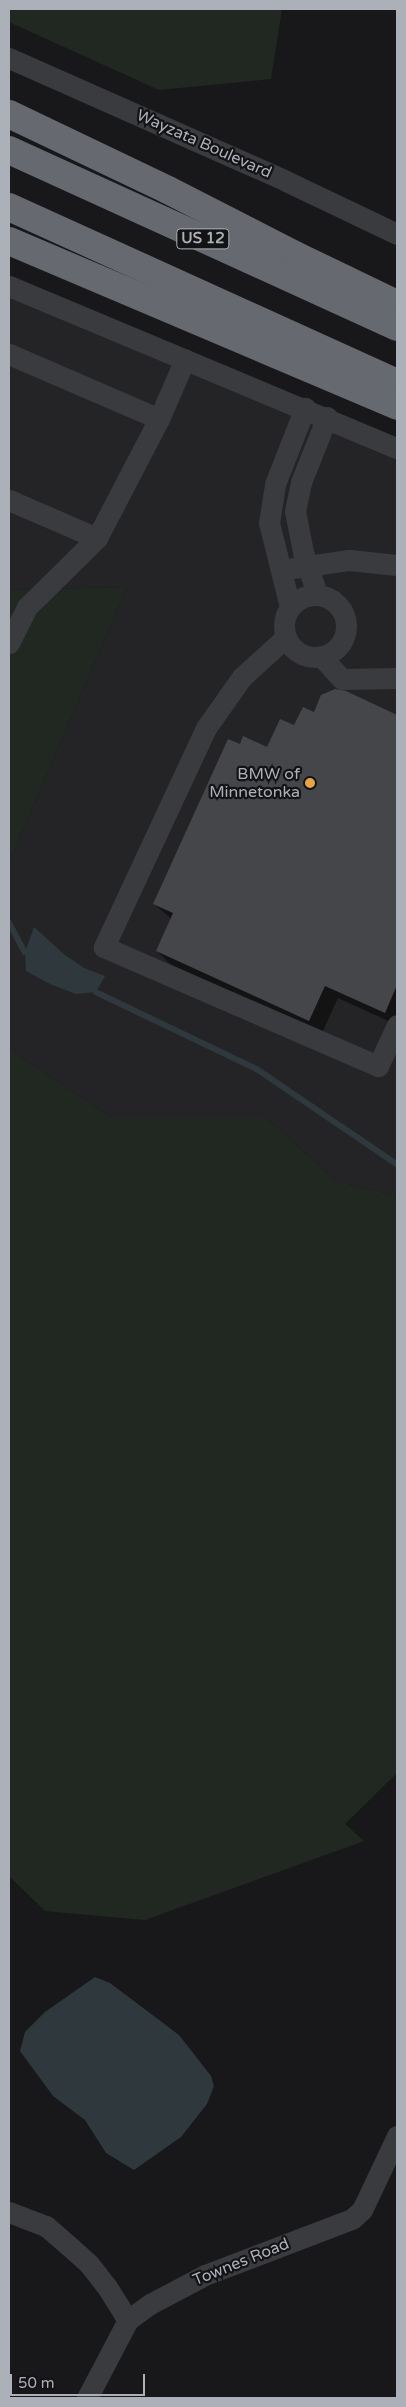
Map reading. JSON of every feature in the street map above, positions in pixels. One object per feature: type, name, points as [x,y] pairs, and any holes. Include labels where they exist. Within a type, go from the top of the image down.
[{"type":"highway","points":[[9,114],[159,186],[295,256],[397,304]]},
{"type":"highway","name":"US 12","points":[[9,150],[397,327]]},
{"type":"highway","points":[[9,207],[397,383]]},
{"type":"highway","points":[[9,241],[397,406]]},
{"type":"street","name":"Wayzata Boulevard","points":[[9,58],[286,181],[397,234]]},
{"type":"street","points":[[9,286],[327,417],[397,448]]},
{"type":"street","points":[[9,354],[159,419]]},
{"type":"street","points":[[9,643],[27,607],[97,538],[159,419],[185,359]]},
{"type":"street","points":[[290,607],[269,523],[275,484],[305,408]]},
{"type":"street","points":[[317,594],[308,567],[295,511],[301,482],[327,417]]},
{"type":"street","points":[[9,500],[97,538]]},
{"type":"street","points":[[282,569],[349,560],[397,565]]},
{"type":"street","points":[[317,594],[336,602],[346,619],[346,629],[338,647],[321,656],[310,657],[300,653],[286,637],[284,627],[285,616],[290,607],[302,597],[317,594]]},
{"type":"street","points":[[286,637],[242,677],[206,728],[104,947],[378,1066],[397,1025]]},
{"type":"street","points":[[321,656],[342,679],[397,678]]},
{"type":"street","name":"Townes Road","points":[[87,2398],[128,2320],[176,2288],[205,2275],[352,2219],[362,2210],[397,2136]]},
{"type":"street","points":[[9,2212],[46,2226],[89,2264],[108,2288],[128,2320]]},
{"type":"shaded area","points":[[9,9],[282,9],[271,79],[159,90],[9,22]]},
{"type":"shaded area","points":[[9,286],[397,448],[397,1196],[336,1181],[267,1118],[112,1118],[9,1049],[9,863],[127,587],[9,590]]},
{"type":"shaded area","points":[[127,587],[9,863],[9,590]]},
{"type":"shaded area","points":[[34,927],[65,955],[84,968],[105,976],[96,992],[76,994],[50,984],[26,971],[25,952]]},
{"type":"shaded area","points":[[9,1049],[112,1118],[267,1118],[336,1181],[397,1196],[397,1773],[345,1824],[364,1841],[145,1920],[45,1911],[9,1876]]},
{"type":"shaded area","points":[[95,1977],[110,1983],[179,2035],[211,2076],[214,2086],[207,2104],[181,2137],[134,2170],[106,2153],[85,2120],[53,2096],[20,2051],[25,2032],[45,2012]]},
{"type":"building","points":[[335,689],[346,691],[397,715],[397,985],[385,1013],[325,986],[309,1021],[156,951],[173,913],[153,904],[228,739],[240,744],[243,736],[267,747],[280,719],[294,725],[303,707],[314,712],[321,695]]},
{"type":"waterway","points":[[9,922],[25,952]]},
{"type":"waterway","points":[[96,992],[257,1069],[397,1164]]},
{"type":"place","name":"BMW of Minnetonka","points":[[310,783]]}]
